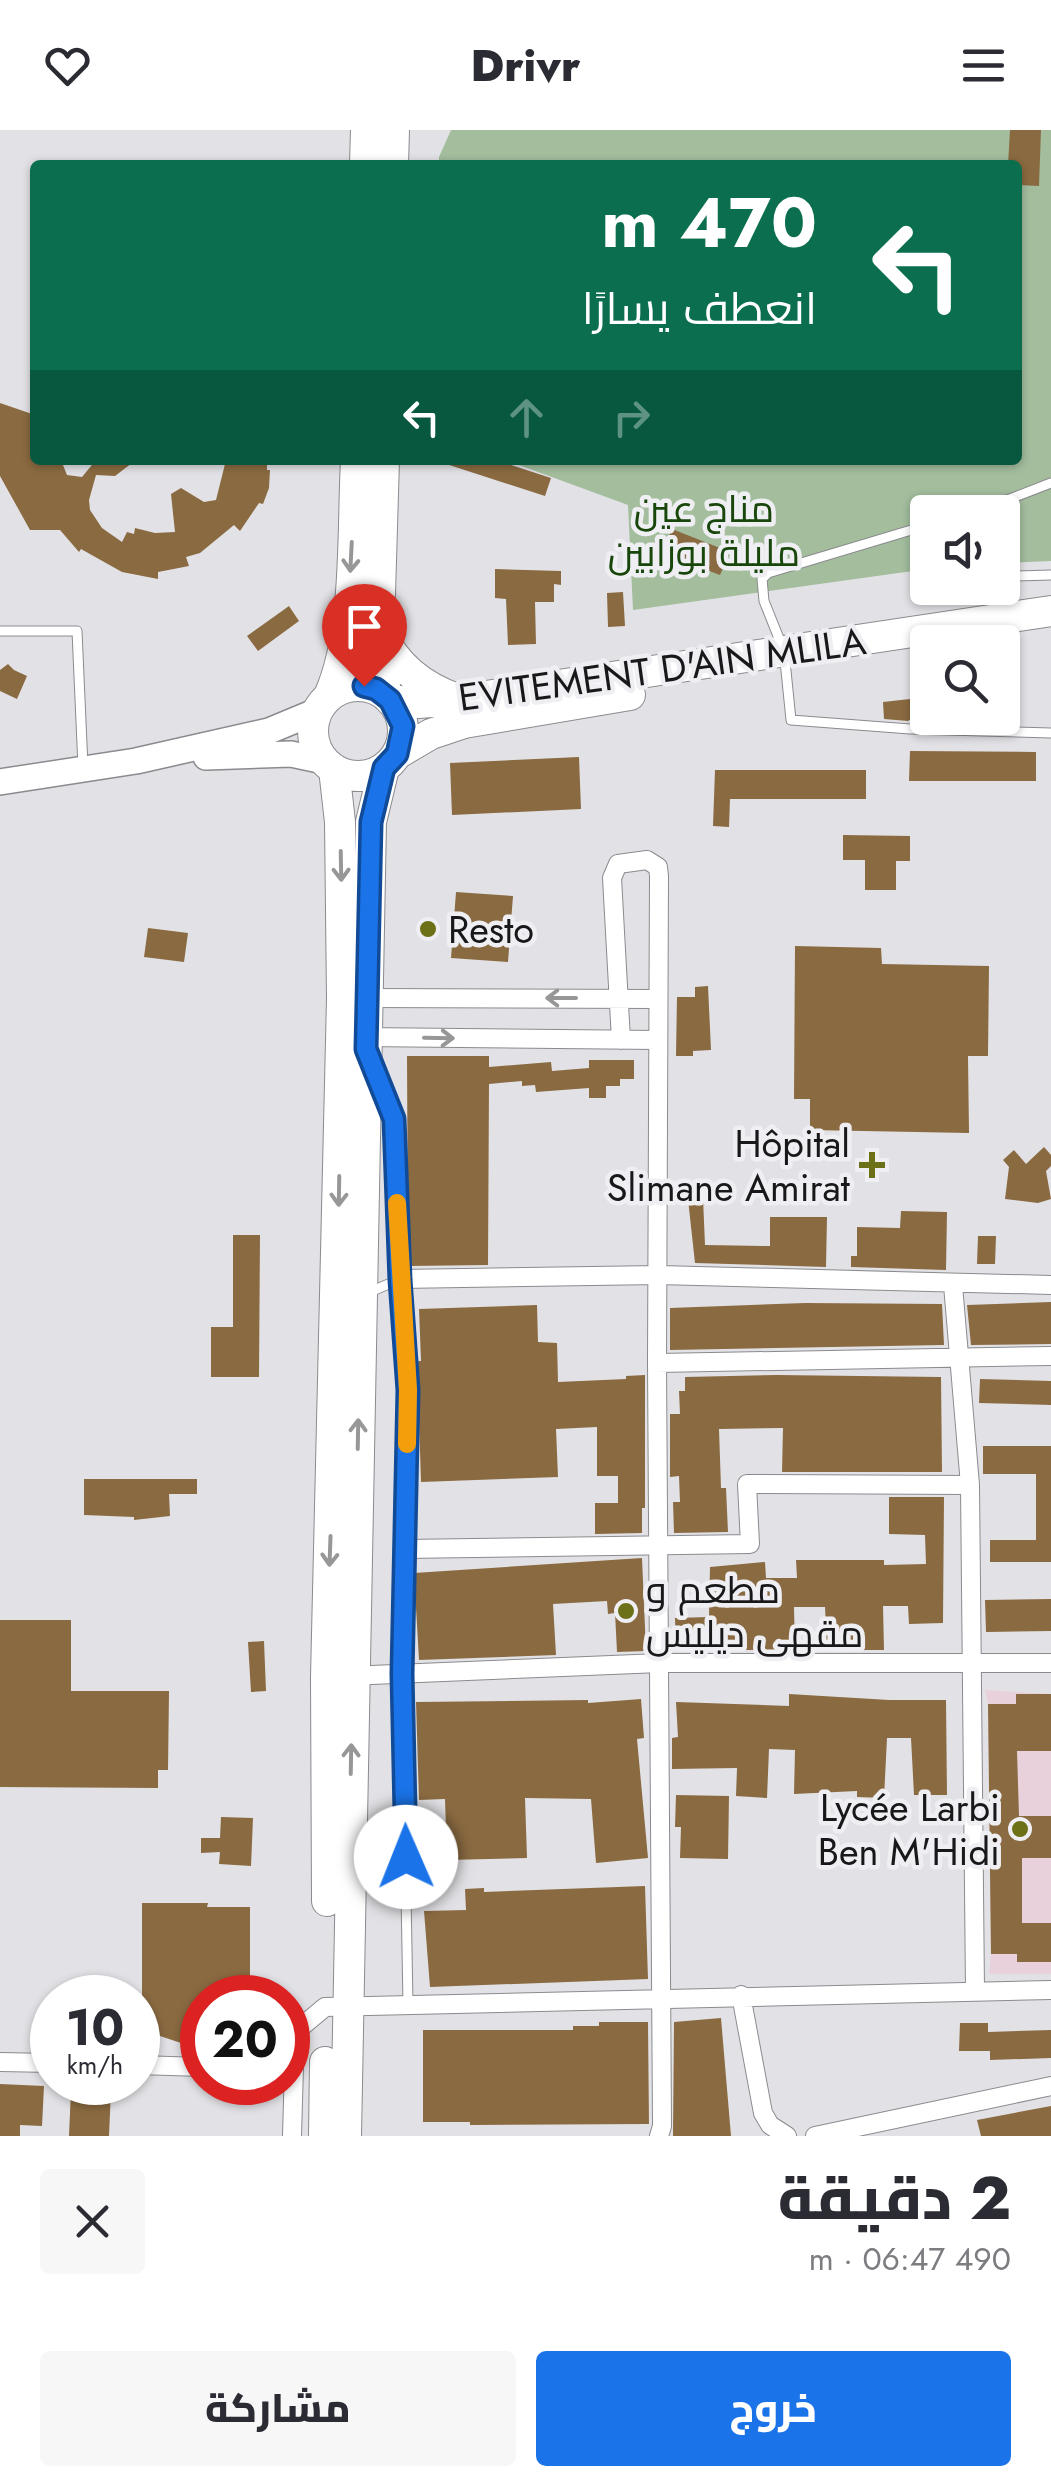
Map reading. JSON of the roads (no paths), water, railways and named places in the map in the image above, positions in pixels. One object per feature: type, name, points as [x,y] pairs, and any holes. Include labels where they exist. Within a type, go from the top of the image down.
[{"type":"highway","points":[[365,160],[366,130]]},
{"type":"highway","points":[[393,160],[394,130]]},
{"type":"highway","points":[[356,465],[348,622],[341,666],[312,732],[318,752],[329,765],[354,776],[390,761]]},
{"type":"highway","points":[[324,2136],[336,2006],[339,1676],[358,1041],[367,998],[371,822],[403,726],[388,698],[378,627],[384,465]]},
{"type":"highway","name":"EVITEMENT D'AIN MLILA","points":[[390,761],[430,734],[464,722],[1003,617],[1051,612]]},
{"type":"highway","points":[[378,627],[410,674],[460,700]]},
{"type":"highway","points":[[1020,633],[1051,629]]},
{"type":"highway","name":"EVITEMENT D'AIN MLILA","points":[[388,698],[418,703],[460,700],[910,647]]},
{"type":"highway","points":[[323,704],[352,686],[376,689],[388,698]]},
{"type":"highway","points":[[329,765],[340,822],[358,1041],[361,1297],[339,1676]]},
{"type":"highway","points":[[336,2006],[346,2136]]},
{"type":"main road","points":[[0,782],[136,761],[269,731],[323,704]]},
{"type":"main road","points":[[136,761],[274,754],[329,765]]},
{"type":"street","points":[[621,1040],[612,878],[618,864],[646,860],[658,867],[660,876],[659,2136]]},
{"type":"street","points":[[367,998],[658,999]]},
{"type":"street","points":[[358,1041],[658,1040]]},
{"type":"street","points":[[400,1280],[659,1275],[1051,1285]]},
{"type":"street","points":[[953,1285],[970,1485],[975,1992]]},
{"type":"street","points":[[657,1363],[1051,1356]]},
{"type":"street","points":[[404,1549],[750,1544],[747,1484],[970,1485]]},
{"type":"street","points":[[339,1676],[660,1664],[1051,1664]]},
{"type":"street","points":[[310,2023],[336,2006],[1051,1990]]},
{"type":"street","points":[[741,1996],[763,2113],[770,2125],[787,2136]]},
{"type":"street","points":[[0,2062],[30,2063]]},
{"type":"street","points":[[815,2136],[1051,2086]]},
{"type":"street","points":[[292,2105],[292,2136]]},
{"type":"lane","points":[[1020,495],[1051,483]]},
{"type":"lane","points":[[910,531],[768,573],[762,579],[764,602],[786,659],[791,720],[910,729],[1051,733]]},
{"type":"lane","points":[[1003,617],[1012,576],[1051,575]]},
{"type":"lane","points":[[0,631],[77,631],[84,770]]},
{"type":"lane","points":[[358,1041],[394,1119],[408,1390],[402,1674],[408,2004]]},
{"type":"lane","points":[[361,1297],[400,1280]]},
{"type":"place","name":"Resto","points":[[428,929]]},
{"type":"place","name":"Hôpital Slimane Amirat","points":[[872,1165]]},
{"type":"place","name":"مطعم و مقهى ديليس","points":[[626,1611]]},
{"type":"place","name":"Lycée Larbi Ben M'Hidi","points":[[1020,1829]]},
{"type":"park label","name":"مناج عين مليلة بوزابين","points":[[704,530]]}]
